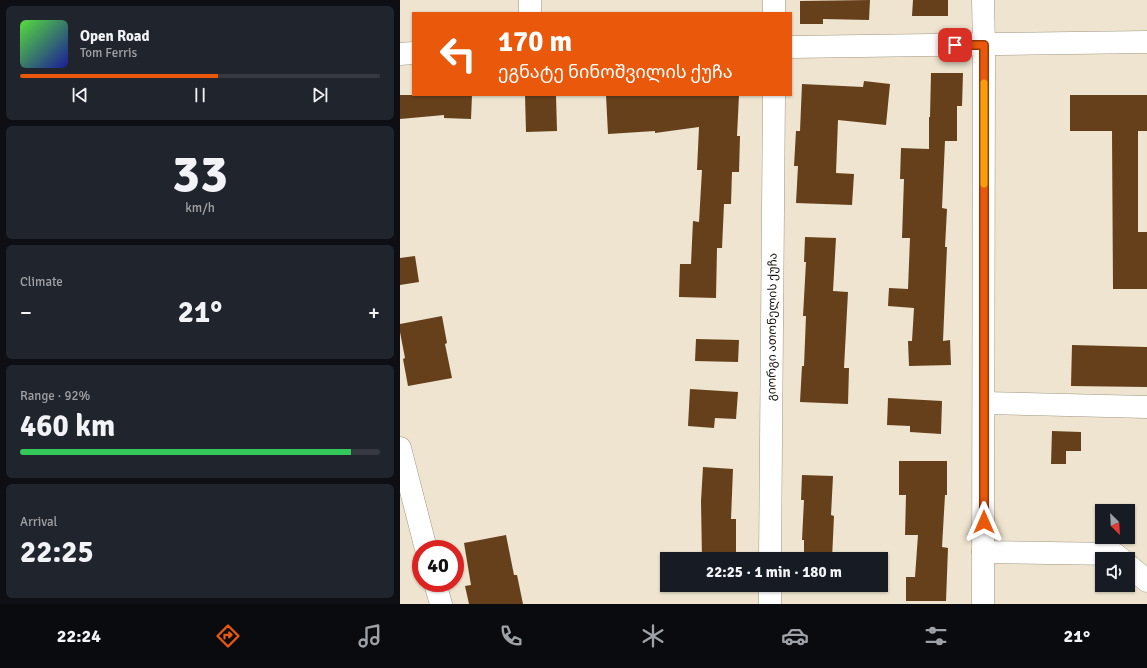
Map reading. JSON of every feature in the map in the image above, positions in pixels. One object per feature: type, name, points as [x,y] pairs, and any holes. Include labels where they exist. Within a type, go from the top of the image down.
[{"type":"street","points":[[530,0],[530,12]]},
{"type":"street","points":[[774,0],[774,12]]},
{"type":"street","points":[[983,0],[983,604]]},
{"type":"street","points":[[792,47],[1147,42]]},
{"type":"street","points":[[400,54],[412,53]]},
{"type":"street","name":"გიორგი ათონელის ქუჩა","points":[[770,552],[774,96]]},
{"type":"street","points":[[984,403],[1147,407]]},
{"type":"street","points":[[400,448],[424,540]]},
{"type":"street","points":[[984,552],[1095,554]]},
{"type":"street","points":[[1135,571],[1147,581]]},
{"type":"street","points":[[437,592],[440,604]]},
{"type":"street","points":[[770,592],[770,604]]},
{"type":"building","points":[[870,0],[869,20],[823,19],[823,24],[800,24],[800,1]]},
{"type":"building","points":[[913,0],[948,0],[948,16],[912,16]]},
{"type":"building","points":[[931,73],[963,73],[962,106],[957,106],[957,141],[945,141],[942,208],[947,209],[943,341],[950,340],[951,365],[909,366],[908,341],[912,341],[914,308],[888,306],[889,288],[908,289],[910,238],[902,238],[904,179],[900,179],[901,148],[929,149]]},
{"type":"building","points":[[864,81],[890,84],[886,125],[838,120],[836,173],[854,174],[852,205],[796,203],[798,166],[794,166],[796,131],[800,131],[802,84],[863,87]]},
{"type":"building","points":[[400,95],[472,96],[471,119],[444,118],[444,115],[400,119]]},
{"type":"building","points":[[1070,95],[1147,95],[1147,131],[1138,131],[1138,232],[1147,232],[1147,289],[1113,289],[1112,131],[1070,131]]},
{"type":"building","points":[[525,96],[556,96],[557,131],[526,132]]},
{"type":"building","points":[[606,96],[739,96],[737,136],[740,136],[739,172],[732,172],[731,204],[724,204],[722,248],[717,248],[716,298],[679,297],[680,264],[691,264],[693,221],[699,222],[702,170],[697,170],[699,127],[655,133],[655,131],[608,134]]},
{"type":"building","points":[[805,237],[836,238],[833,291],[848,292],[844,368],[849,368],[848,404],[800,402],[802,366],[804,366],[806,316],[803,316],[806,262],[804,262]]},
{"type":"building","points":[[415,256],[419,282],[400,285],[400,258]]},
{"type":"building","points":[[442,316],[447,343],[445,344],[452,378],[408,386],[403,359],[405,358],[400,324]]},
{"type":"building","points":[[696,339],[739,340],[738,362],[695,361]]},
{"type":"building","points":[[1072,345],[1147,347],[1147,387],[1071,386]]},
{"type":"building","points":[[690,389],[738,392],[736,419],[715,418],[714,428],[688,426]]},
{"type":"building","points":[[888,398],[942,401],[941,434],[910,432],[910,426],[887,425]]},
{"type":"building","points":[[1052,431],[1081,432],[1081,451],[1066,451],[1066,464],[1051,464]]},
{"type":"building","points":[[899,461],[947,461],[947,495],[945,495],[942,547],[948,548],[946,601],[906,601],[906,577],[915,577],[918,535],[905,535],[906,495],[899,495]]},
{"type":"building","points":[[703,467],[733,469],[731,519],[736,519],[736,552],[702,552],[701,501]]},
{"type":"building","points":[[802,475],[833,476],[831,515],[834,516],[832,552],[804,552],[804,540],[802,540],[804,500],[801,500]]},
{"type":"building","points":[[506,535],[514,575],[517,575],[523,604],[469,604],[465,586],[471,585],[464,543]]},
{"type":"slow traffic","points":[[984,83],[984,184]]},
{"type":"route","points":[[955,45],[984,45],[984,522]]}]
